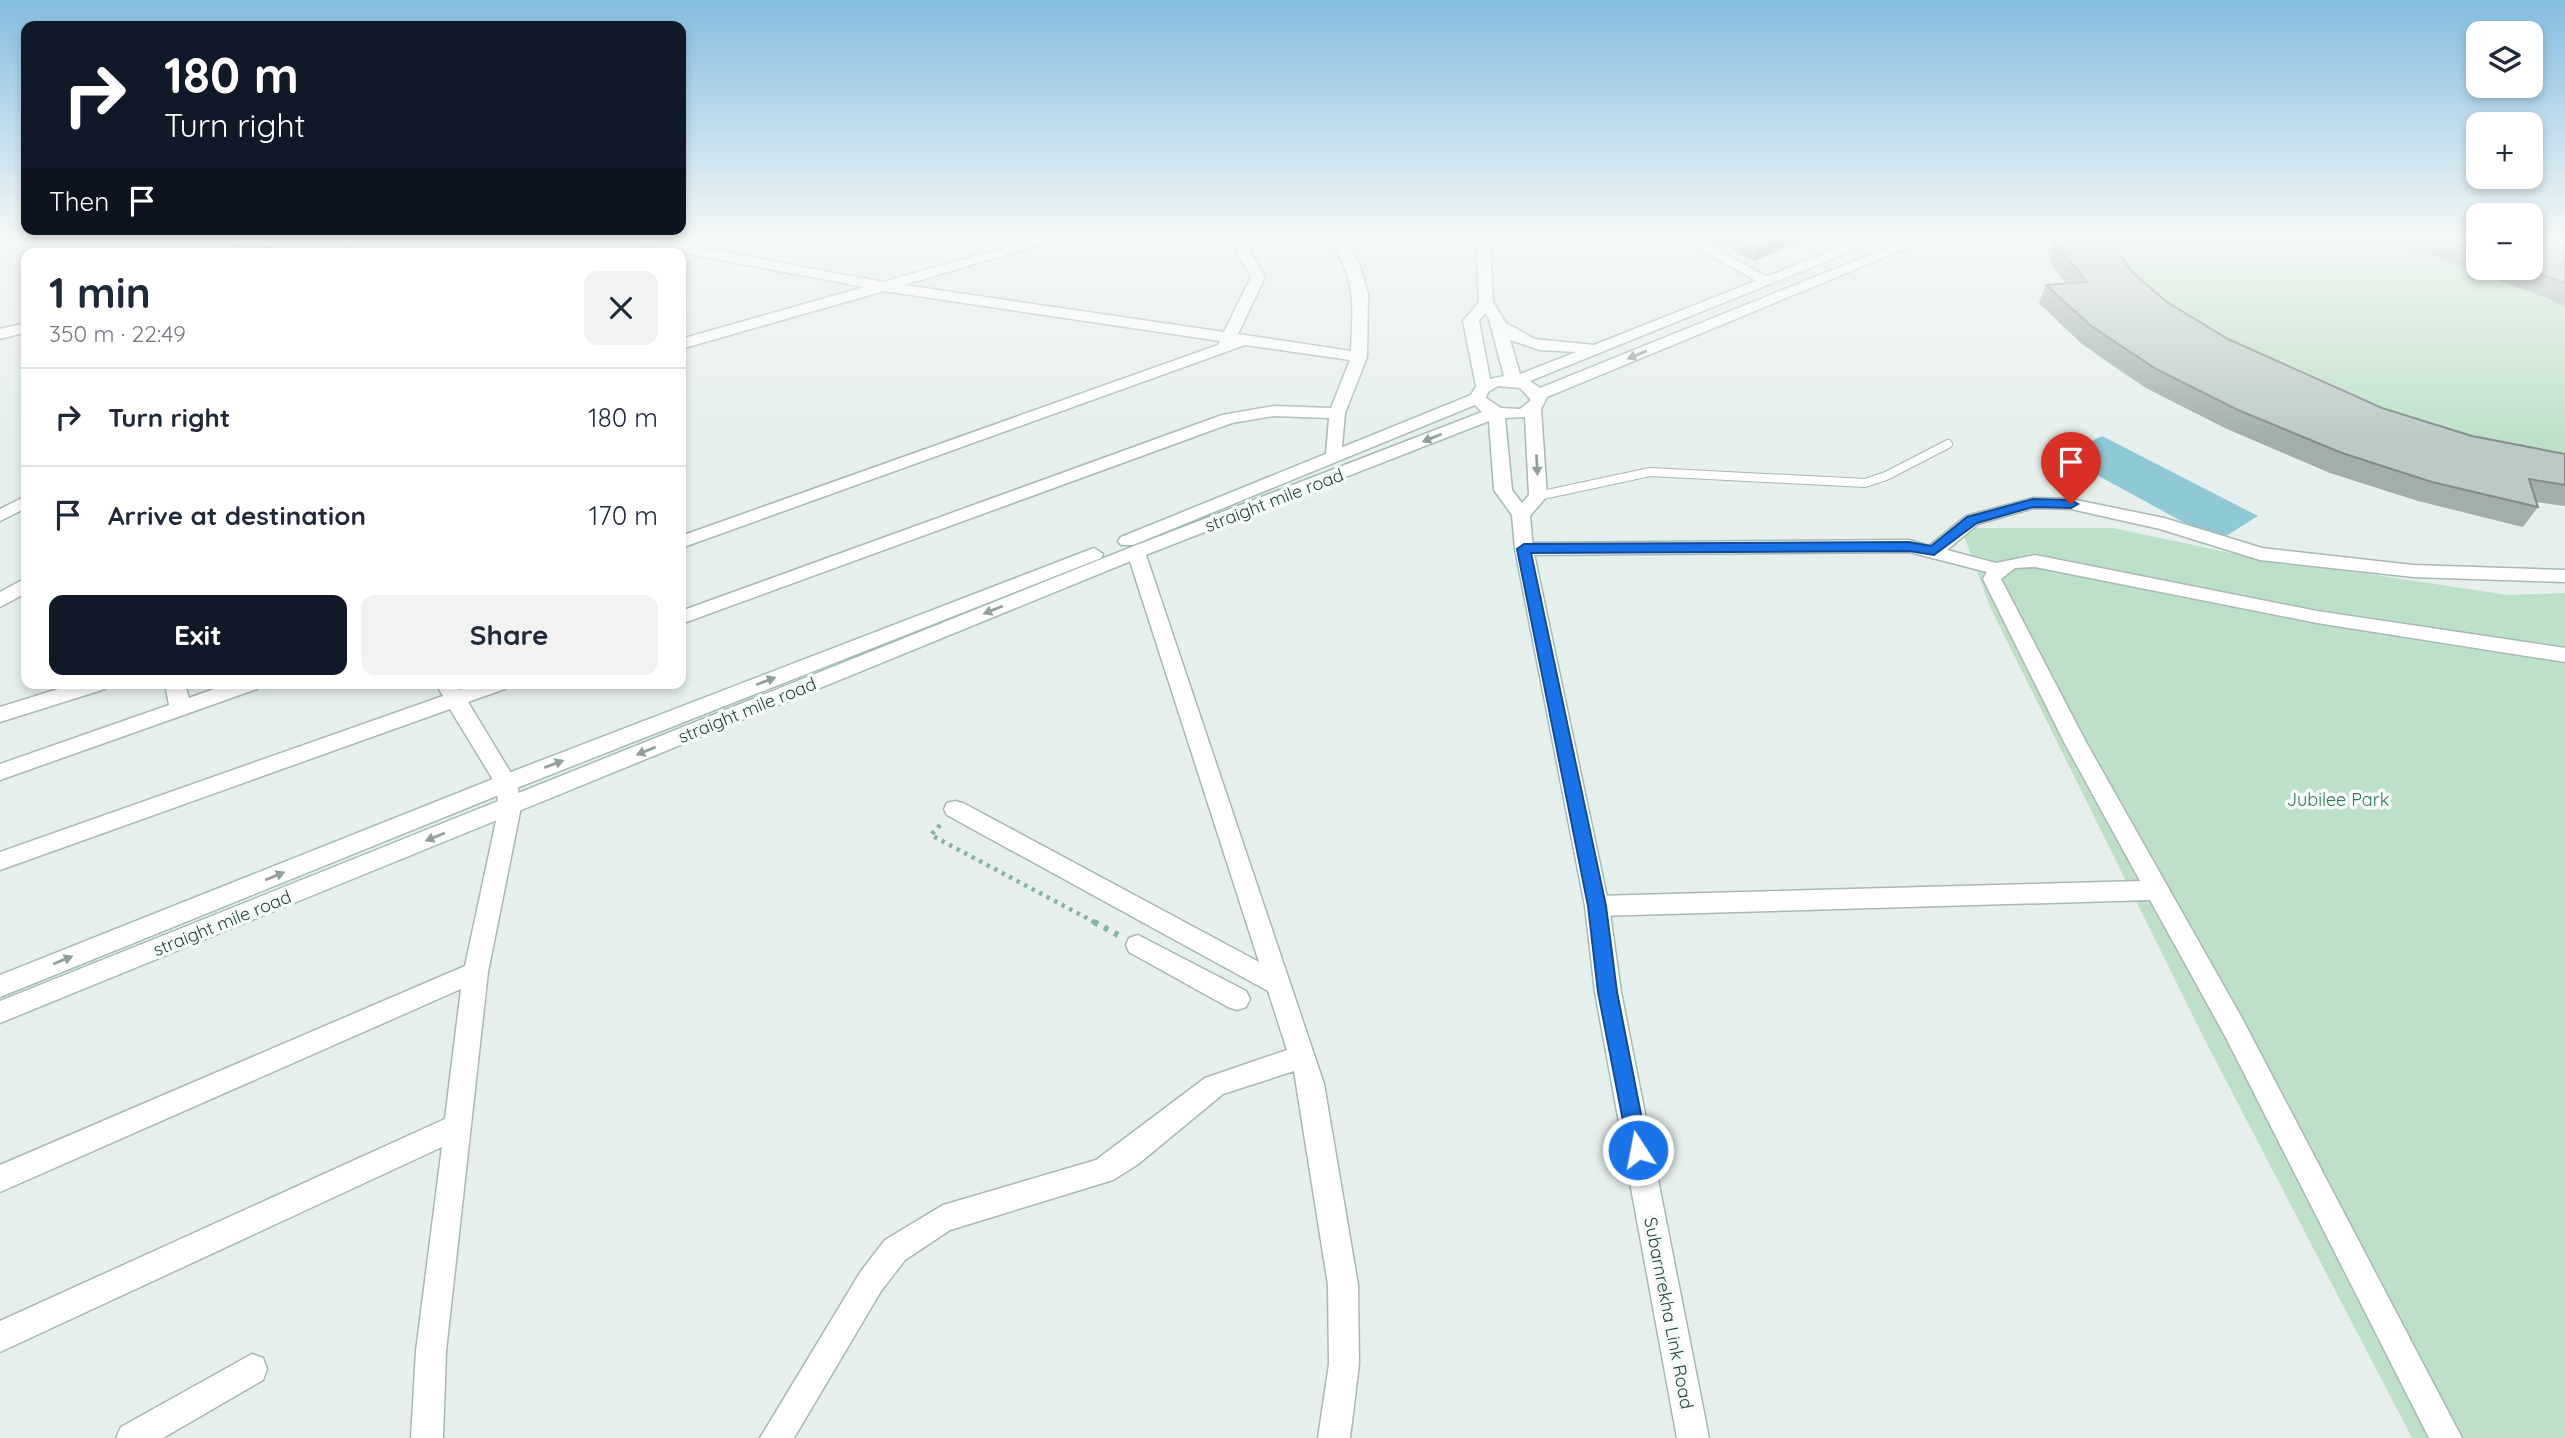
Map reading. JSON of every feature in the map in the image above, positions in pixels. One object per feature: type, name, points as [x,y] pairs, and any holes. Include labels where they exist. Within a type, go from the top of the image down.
[{"type":"street","points":[[686,343],[818,304]]},
{"type":"street","points":[[991,304],[1231,343],[1359,357]]},
{"type":"street","points":[[686,534],[1231,343],[1247,304]]},
{"type":"street","points":[[1335,454],[1337,413],[1359,357],[1361,304]]},
{"type":"street","points":[[1481,392],[1495,382],[1514,382],[1528,386],[1536,402],[1538,496],[1521,514],[1503,490],[1496,412],[1484,406],[1481,392],[1471,321],[1484,304]]},
{"type":"street","points":[[1487,304],[1499,325],[1514,382]]},
{"type":"street","points":[[1514,382],[1710,304]]},
{"type":"street","name":"straight mile road","points":[[0,986],[508,795],[1350,471],[1496,412],[1515,414],[1536,402],[1768,304]]},
{"type":"street","points":[[1499,325],[1521,341],[1539,345],[1603,347]]},
{"type":"street","points":[[0,334],[21,329]]},
{"type":"street","name":"straight mile road","points":[[0,1012],[508,795],[1450,408],[1481,392]]},
{"type":"street","points":[[686,616],[1228,419],[1274,411],[1337,413]]},
{"type":"street","points":[[1934,551],[1972,520],[2033,503],[2058,503],[2110,510],[2260,554],[2413,570],[2565,576]]},
{"type":"street","points":[[0,516],[21,504]]},
{"type":"street","name":"Subarnrekha Link Road","points":[[1521,514],[1524,549],[1597,906],[1608,992],[1693,1438]]},
{"type":"street","points":[[1524,549],[1909,546],[1997,569]]},
{"type":"street","points":[[1136,552],[1311,1084],[1343,1285],[1345,1364],[1334,1438]]},
{"type":"street","points":[[2446,1438],[2234,1028],[2075,742],[1992,579],[1997,569],[2009,563],[2035,561],[2068,565],[2317,617],[2565,655]]},
{"type":"street","points":[[0,601],[21,587]]},
{"type":"street","points":[[0,715],[82,689]]},
{"type":"street","points":[[176,689],[180,706]]},
{"type":"street","points":[[0,772],[234,689]]},
{"type":"street","points":[[0,861],[452,692],[469,689]]},
{"type":"street","points":[[426,1438],[431,1351],[476,972],[508,795],[452,692]]},
{"type":"street","points":[[955,808],[1277,984]]},
{"type":"street","points":[[1597,906],[2158,890]]},
{"type":"street","points":[[1138,945],[1237,999]]},
{"type":"street","points":[[0,1179],[99,1133],[476,972]]},
{"type":"street","points":[[776,1438],[872,1280],[895,1250],[943,1219],[1103,1171],[1127,1156],[1214,1086],[1240,1075],[1302,1057]]},
{"type":"street","points":[[0,1337],[458,1126]]},
{"type":"street","points":[[132,1438],[252,1369]]},
{"type":"lane","points":[[1538,496],[1650,472],[1865,482],[1886,476],[1948,444]]},
{"type":"path","points":[[955,808],[931,835],[1138,945]]},
{"type":"green space","points":[[2040,304],[2565,304],[2565,506],[2515,499],[2523,527],[2397,493],[2315,465],[2235,432],[2180,405],[2109,363],[2076,338]]},
{"type":"green space","name":"Jubilee Park","points":[[1961,528],[2113,528],[2236,554],[2508,595],[2565,593],[2565,1438],[2412,1438],[2208,1046],[1991,609]]},
{"type":"water","points":[[2102,436],[2258,516],[2218,541],[2062,456]]},
{"type":"building","points":[[2067,304],[2170,304],[2228,339],[2382,408],[2472,436],[2565,454],[2565,485],[2529,479],[2538,507],[2432,482],[2342,453],[2238,410],[2156,369],[2090,325]]},
{"type":"route","points":[[1638,1150],[1608,992],[1597,906],[1524,549],[1909,546],[1934,551],[1972,520],[2033,503],[2071,504]]}]
